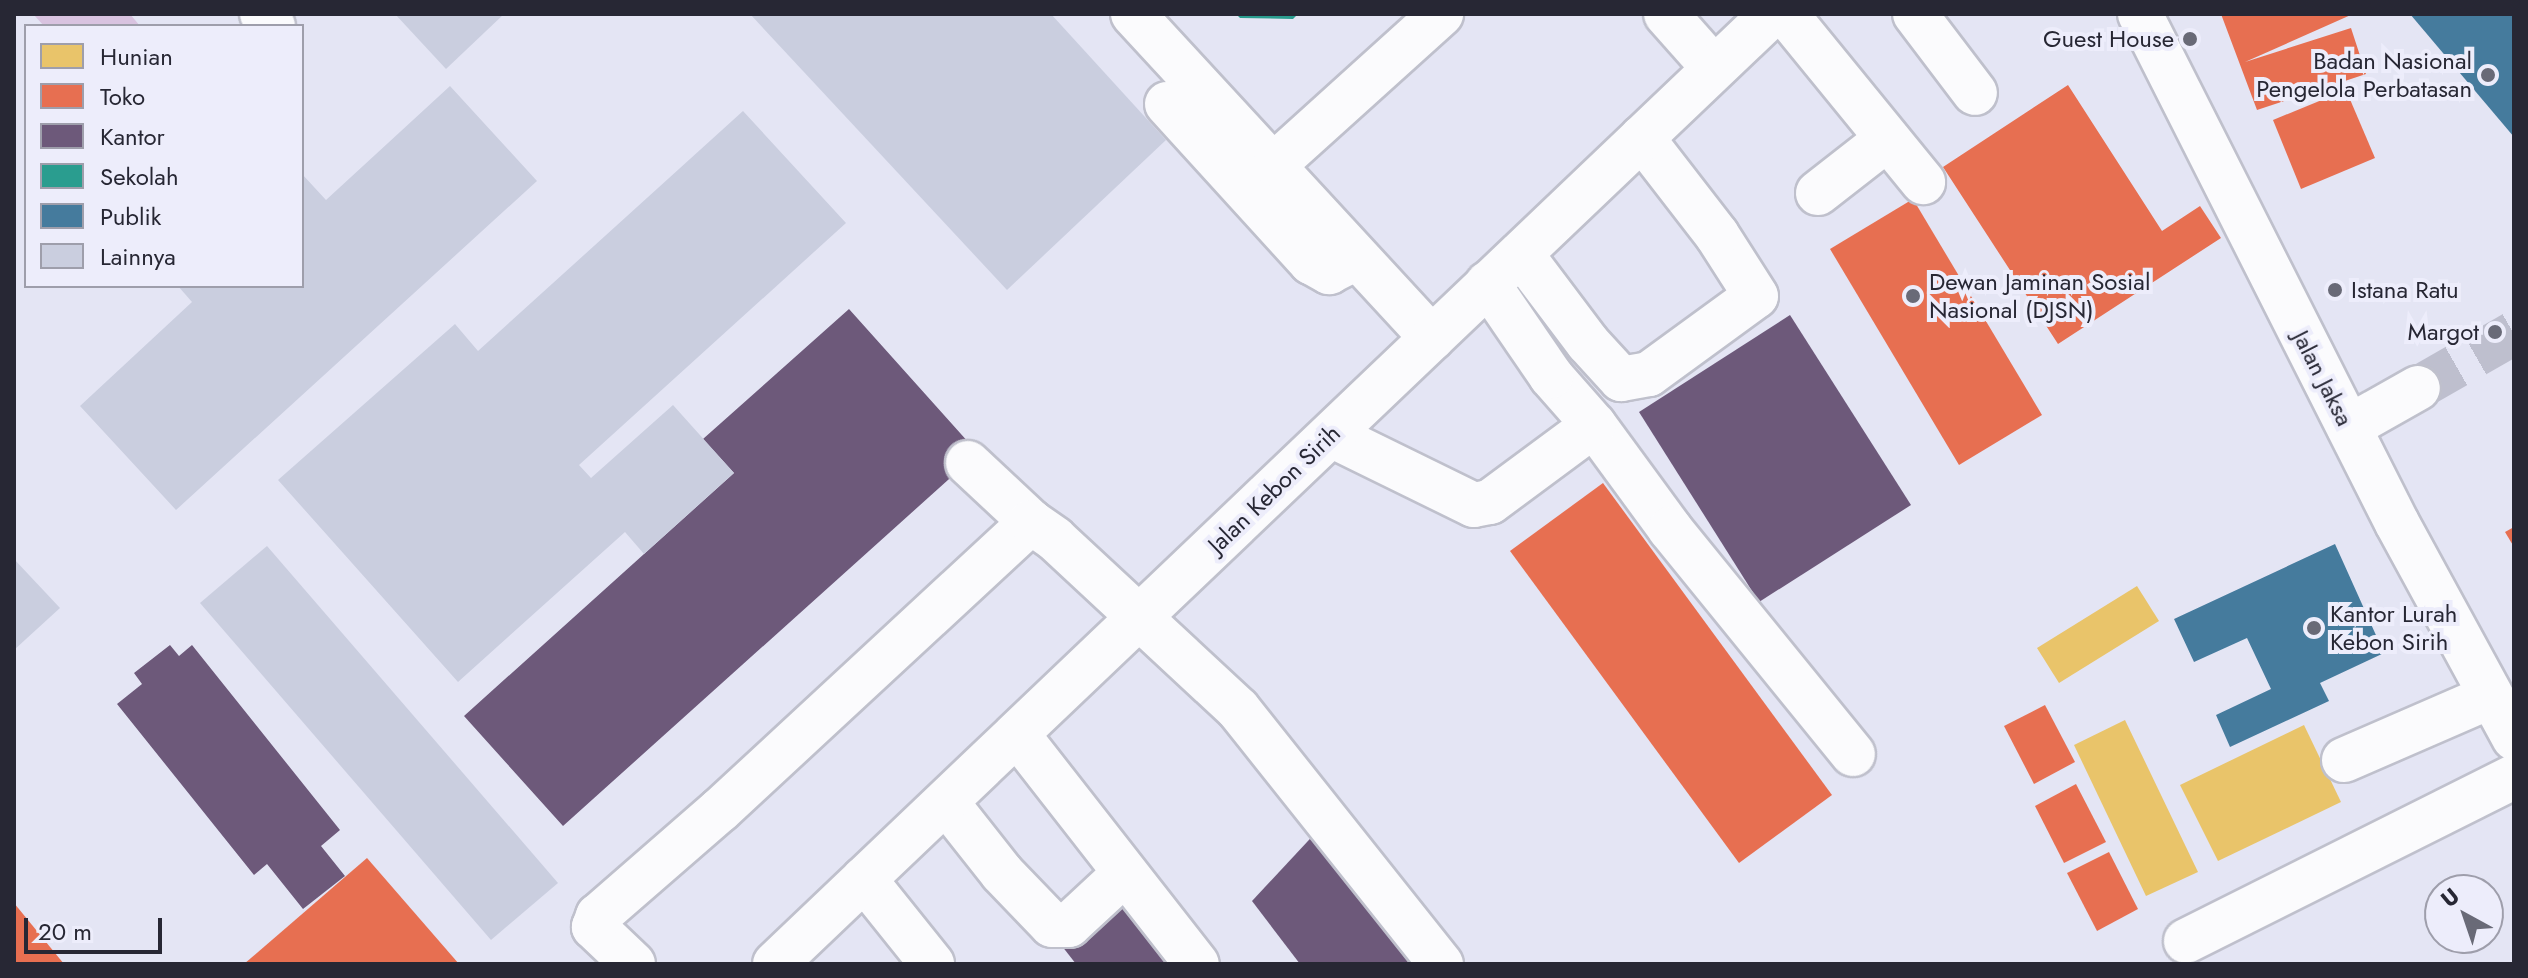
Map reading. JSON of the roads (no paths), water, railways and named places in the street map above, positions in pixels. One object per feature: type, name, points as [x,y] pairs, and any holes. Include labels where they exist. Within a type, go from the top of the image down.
[{"type":"main road","points":[[1133,14],[1275,164],[1432,338]]},
{"type":"main road","points":[[1666,14],[1714,68]]},
{"type":"main road","name":"Jalan Kebon Sirih","points":[[784,961],[864,879],[1772,14]]},
{"type":"main road","points":[[1786,14],[1923,182]]},
{"type":"main road","points":[[1915,14],[1975,93]]},
{"type":"main road","name":"Jalan Jaksa","points":[[2140,14],[2349,427],[2514,738]]},
{"type":"main road","points":[[1275,164],[1426,19]]},
{"type":"main road","points":[[1167,104],[1311,262],[1329,272],[1357,258]]},
{"type":"main road","points":[[1521,254],[1588,343],[1621,379],[1649,374],[1756,296],[1717,235],[1642,138]]},
{"type":"main road","points":[[1818,193],[1887,139]]},
{"type":"main road","points":[[1488,284],[1551,376],[1594,425],[1670,529],[1853,754]]},
{"type":"main road","points":[[2349,427],[2418,388]]},
{"type":"main road","points":[[1331,435],[1474,505],[1490,502],[1594,425]]},
{"type":"main road","points":[[968,463],[1031,522],[1055,539],[1238,709],[1441,964]]},
{"type":"main road","points":[[633,964],[594,927],[598,916],[720,810],[1031,522]]},
{"type":"main road","points":[[2344,760],[2491,696]]},
{"type":"main road","points":[[1017,734],[1197,964]]},
{"type":"main road","points":[[2186,941],[2514,777]]},
{"type":"main road","points":[[946,802],[1002,873],[1052,925],[1069,925],[1125,873]]},
{"type":"main road","points":[[864,879],[932,964]]},
{"type":"tunnel","points":[[2418,388],[2514,333]]},
{"type":"place","name":"Guest House","points":[[2190,39]]},
{"type":"place","name":"Badan Nasional Pengelola Perbatasan","points":[[2488,75]]},
{"type":"place","name":"Istana Ratu","points":[[2335,290]]},
{"type":"place","name":"Dewan Jaminan Sosial Nasional (DJSN)","points":[[1913,296]]},
{"type":"place","name":"Margot","points":[[2495,332]]},
{"type":"place","name":"Kantor Lurah Kebon Sirih","points":[[2314,628]]}]
